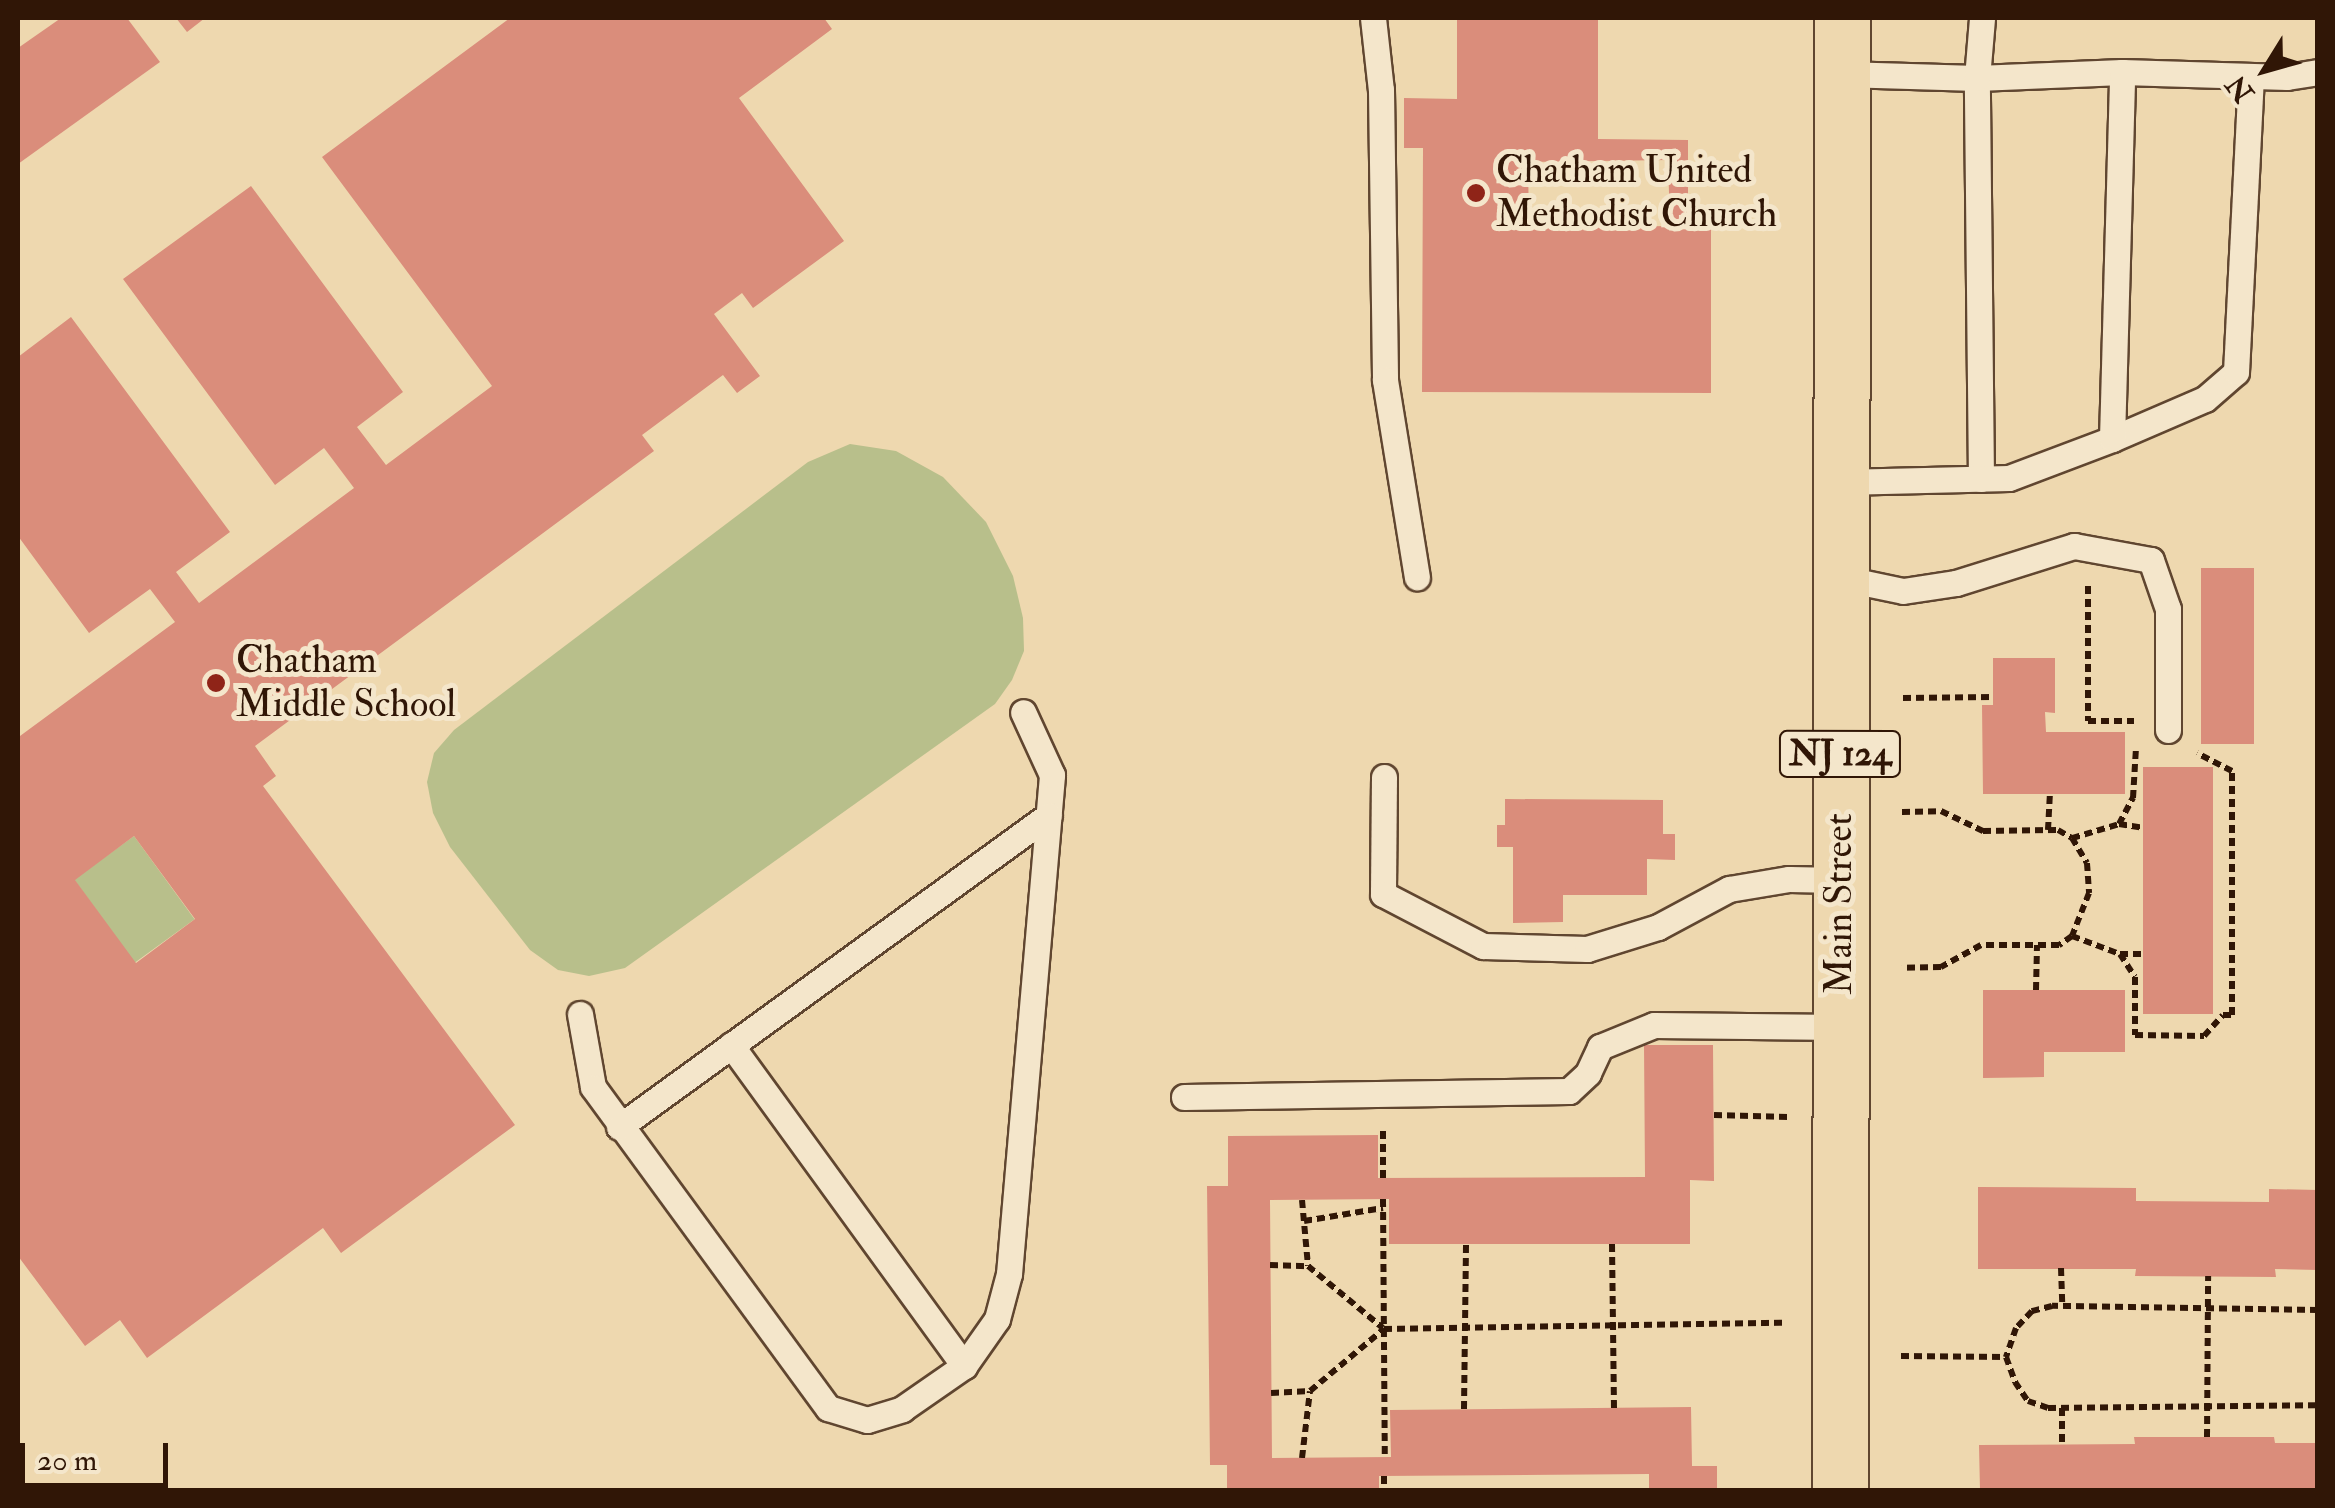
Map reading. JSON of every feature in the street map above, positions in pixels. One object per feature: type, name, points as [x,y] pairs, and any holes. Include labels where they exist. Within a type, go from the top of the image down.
[{"type":"main road","name":"Main Street","points":[[1840,1490],[1842,18]]},
{"type":"lane","points":[[1372,18],[1382,90],[1385,380],[1417,578]]},
{"type":"lane","points":[[1981,479],[1978,78],[1982,18]]},
{"type":"lane","points":[[1842,74],[1978,78],[2122,72],[2251,76],[2318,72]]},
{"type":"lane","points":[[2112,440],[2122,72]]},
{"type":"lane","points":[[1841,482],[2008,478],[2112,440],[2205,399],[2236,372],[2251,76]]},
{"type":"lane","points":[[1841,578],[1903,592],[1956,583],[2074,546],[2151,560],[2168,609],[2168,730]]},
{"type":"lane","points":[[580,1014],[594,1087],[619,1127],[828,1408],[866,1420],[902,1409],[964,1366],[997,1320],[1009,1274],[1052,775],[1023,712]]},
{"type":"lane","points":[[1384,776],[1383,894],[1483,946],[1587,949],[1658,927],[1729,889],[1790,879],[1840,880]]},
{"type":"lane","points":[[619,1127],[1049,814]]},
{"type":"lane","points":[[1184,1097],[1569,1091],[1588,1073],[1600,1048],[1654,1026],[1840,1027]]},
{"type":"lane","points":[[731,1046],[964,1366]]},
{"type":"path","points":[[2088,586],[2088,721],[2135,721],[2133,798],[2118,824]]},
{"type":"path","points":[[1903,698],[1993,698]]},
{"type":"path","points":[[2136,752],[2153,753]]},
{"type":"path","points":[[2120,954],[2136,977],[2135,1036],[2204,1036],[2222,1015],[2232,1015],[2232,770],[2205,754],[2188,753]]},
{"type":"path","points":[[2048,830],[2050,794]]},
{"type":"path","points":[[1902,812],[1941,811],[1984,830],[2048,830],[2072,838],[2118,824],[2143,828]]},
{"type":"path","points":[[1902,968],[1941,966],[1981,946],[2060,945],[2072,936],[2090,893],[2087,862],[2072,838]]},
{"type":"path","points":[[2072,936],[2120,954],[2144,954]]},
{"type":"path","points":[[2036,990],[2037,945]]},
{"type":"path","points":[[1714,1116],[1789,1117]]},
{"type":"path","points":[[1302,1200],[1308,1266]]},
{"type":"path","points":[[1304,1221],[1383,1204],[1385,1458]]},
{"type":"path","points":[[1464,1409],[1466,1244]]},
{"type":"path","points":[[1612,1244],[1614,1408]]},
{"type":"path","points":[[1270,1265],[1308,1266],[1384,1329]]},
{"type":"path","points":[[2062,1268],[2062,1306]]},
{"type":"path","points":[[2207,1437],[2208,1276]]},
{"type":"path","points":[[2318,1310],[2062,1306],[2032,1311],[2016,1328],[2006,1356],[2014,1382],[2028,1401],[2062,1408],[2318,1405]]},
{"type":"path","points":[[1272,1393],[1310,1391],[1384,1329],[1786,1324]]},
{"type":"path","points":[[1901,1356],[2006,1356]]},
{"type":"path","points":[[1302,1458],[1310,1391]]},
{"type":"path","points":[[2062,1408],[2062,1445]]},
{"type":"path","points":[[1384,1476],[1384,1490]]},
{"type":"green space","points":[[850,444],[896,451],[943,477],[986,522],[1013,576],[1023,618],[1024,651],[1012,680],[995,704],[625,968],[589,976],[558,970],[530,950],[450,847],[433,813],[427,782],[434,753],[454,730],[808,462]]},
{"type":"green space","points":[[134,836],[195,919],[135,963],[74,879]]},
{"type":"building","points":[[61,18],[127,18],[160,62],[18,164],[18,48]]},
{"type":"building","points":[[176,18],[205,18],[187,32]]},
{"type":"building","name":"Chatham Middle School","points":[[510,18],[824,18],[832,29],[739,98],[844,241],[753,308],[742,293],[714,314],[760,376],[737,393],[723,375],[642,435],[654,451],[255,746],[276,776],[263,786],[515,1125],[341,1253],[323,1228],[147,1358],[120,1320],[85,1346],[18,1256],[18,733],[20,736],[175,622],[150,589],[89,633],[18,536],[18,357],[71,317],[230,532],[176,572],[199,603],[354,488],[324,448],[275,485],[123,279],[251,186],[403,392],[357,427],[386,465],[492,386],[322,157]],"holes":[[[134,836],[195,919],[136,963],[75,880]]]},
{"type":"building","name":"Chatham United Methodist Church","points":[[1457,18],[1598,18],[1598,139],[1688,140],[1688,224],[1711,224],[1711,393],[1422,392],[1423,148],[1404,148],[1404,98],[1457,99]],"holes":[[[1668,160],[1670,226],[1529,228],[1528,162]]]},
{"type":"building","points":[[2201,568],[2254,568],[2254,744],[2201,744]]},
{"type":"building","points":[[1993,658],[2055,658],[2055,713],[2045,712],[2046,732],[2125,732],[2125,794],[1983,794],[1982,705],[1993,705]]},
{"type":"building","points":[[2143,767],[2213,767],[2213,1014],[2143,1014]]},
{"type":"building","points":[[1505,799],[1663,800],[1663,834],[1675,834],[1675,860],[1647,859],[1647,895],[1563,895],[1563,922],[1513,923],[1513,847],[1497,847],[1497,825],[1505,825]]},
{"type":"building","points":[[1983,990],[2125,990],[2125,1052],[2044,1052],[2044,1077],[1983,1078]]},
{"type":"building","points":[[1644,1045],[1713,1045],[1714,1181],[1690,1180],[1690,1244],[1389,1244],[1389,1199],[1270,1200],[1272,1458],[1391,1457],[1390,1410],[1691,1407],[1692,1466],[1717,1466],[1717,1490],[1649,1490],[1649,1474],[1379,1476],[1379,1490],[1227,1490],[1227,1465],[1210,1465],[1207,1186],[1228,1186],[1228,1136],[1378,1135],[1378,1178],[1645,1177]]},
{"type":"building","points":[[1978,1187],[2136,1188],[2136,1201],[2269,1202],[2269,1189],[2318,1190],[2318,1270],[2275,1269],[2276,1277],[2135,1276],[2136,1269],[1978,1269]]},
{"type":"building","points":[[2134,1437],[2274,1437],[2275,1443],[2318,1443],[2318,1490],[1980,1490],[1979,1445],[2135,1444]]},
{"type":"place","name":"Chatham United Methodist Church","points":[[1476,193]]},
{"type":"place","name":"Chatham Middle School","points":[[216,683]]}]
